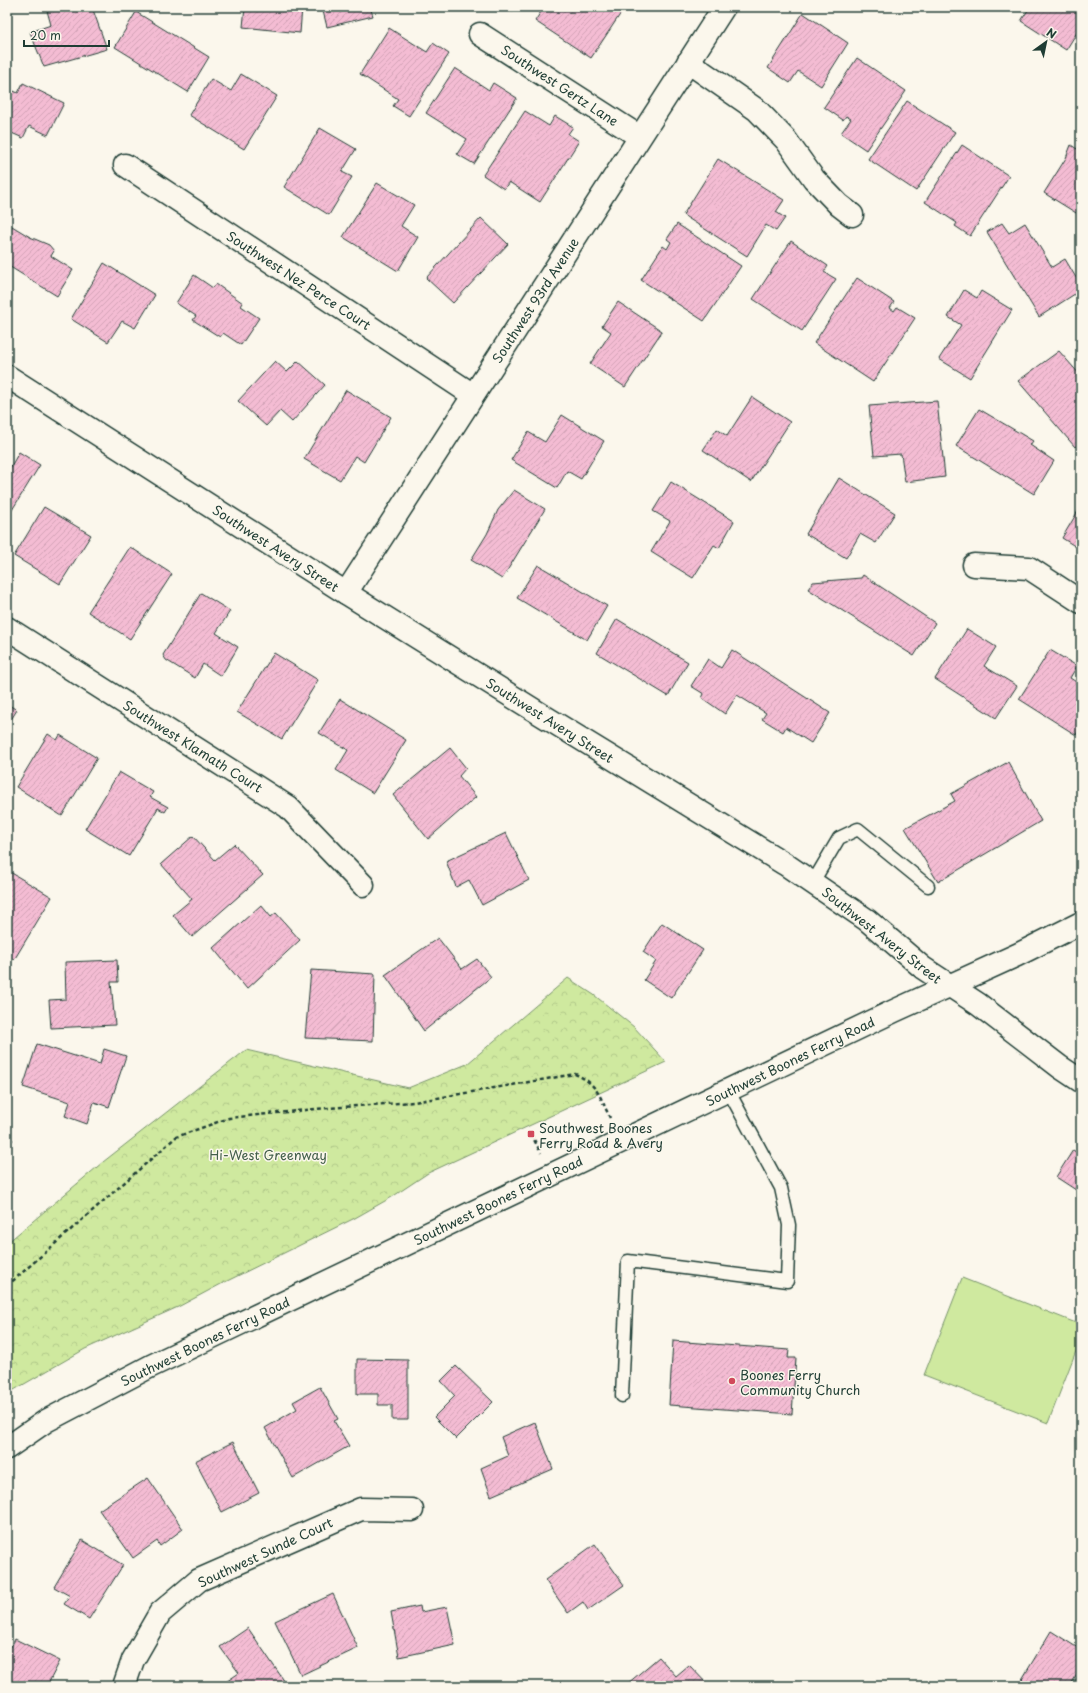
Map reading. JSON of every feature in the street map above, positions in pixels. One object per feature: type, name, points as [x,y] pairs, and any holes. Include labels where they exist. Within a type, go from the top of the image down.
[{"type":"street","name":"Southwest 93rd Avenue","points":[[346,593],[724,7]]},
{"type":"street","name":"Southwest Gertz Lane","points":[[480,34],[640,137]]},
{"type":"street","points":[[688,62],[757,110],[786,140],[814,179],[839,205],[852,215]]},
{"type":"street","name":"Southwest Nez Perce Court","points":[[125,165],[473,395]]},
{"type":"street","name":"Southwest Avery Street","points":[[7,376],[346,593],[813,882],[867,920],[923,968],[948,986],[978,1004],[1060,1067],[1081,1081]]},
{"type":"street","points":[[974,565],[1029,568],[1081,602]]},
{"type":"street","name":"Southwest Klamath Court","points":[[7,628],[288,807],[363,885]]},
{"type":"street","name":"Southwest Boones Ferry Road","points":[[7,1448],[46,1421],[151,1366],[620,1141],[948,986],[1017,955],[1081,923]]},
{"type":"street","name":"Southwest Sunde Court","points":[[124,1686],[133,1660],[160,1613],[199,1580],[361,1509],[412,1510]]},
{"type":"lane","points":[[813,882],[839,838],[858,828],[928,886]]},
{"type":"lane","points":[[622,1396],[628,1261],[787,1281],[789,1225],[781,1188],[728,1090]]},
{"type":"path","points":[[7,1286],[176,1137],[229,1118],[316,1109],[414,1102],[575,1074],[585,1078],[597,1089],[620,1141]]},
{"type":"green space","name":"Hi-West Greenway","points":[[568,978],[594,995],[634,1027],[666,1062],[428,1173],[392,1197],[355,1218],[223,1283],[178,1307],[85,1349],[7,1394],[7,1243],[103,1162],[246,1050],[408,1088],[467,1064]]},
{"type":"green space","points":[[962,1278],[1081,1325],[1081,1338],[1048,1423],[924,1375]]},
{"type":"building","points":[[46,7],[92,7],[107,49],[44,67],[30,32],[51,25]]},
{"type":"building","points":[[245,7],[302,7],[300,33],[243,27]]},
{"type":"building","points":[[322,7],[370,7],[373,16],[327,27]]},
{"type":"building","points":[[507,7],[516,7],[513,11]]},
{"type":"building","points":[[544,7],[625,7],[591,58],[535,21]]},
{"type":"building","points":[[1030,7],[1081,7],[1081,26],[1066,50],[1021,21]]},
{"type":"building","points":[[136,12],[209,57],[188,92],[115,47]]},
{"type":"building","points":[[803,13],[848,43],[821,86],[798,71],[790,83],[768,68]]},
{"type":"building","points":[[389,28],[427,52],[433,43],[449,54],[409,116],[393,106],[398,99],[360,74]]},
{"type":"building","points":[[857,58],[906,91],[866,150],[841,133],[851,119],[846,116],[843,120],[824,107]]},
{"type":"building","points":[[455,68],[489,90],[493,83],[517,98],[474,164],[457,154],[467,139],[426,113]]},
{"type":"building","points":[[241,74],[277,96],[244,149],[189,115],[211,79],[231,91]]},
{"type":"building","points":[[23,83],[64,103],[48,135],[29,126],[23,138],[7,131],[7,88],[18,93]]},
{"type":"building","points":[[907,101],[955,132],[916,191],[868,159]]},
{"type":"building","points":[[525,111],[549,126],[555,116],[573,127],[568,134],[579,141],[540,202],[509,182],[504,189],[483,175]]},
{"type":"building","points":[[320,128],[356,149],[342,172],[352,177],[329,215],[284,187]]},
{"type":"building","points":[[1081,143],[1081,216],[1044,193],[1066,158],[1071,145],[1077,149]]},
{"type":"building","points":[[962,145],[1009,176],[970,236],[955,226],[957,223],[925,202]]},
{"type":"building","points":[[718,159],[784,200],[776,212],[785,218],[776,231],[766,225],[747,256],[683,215]]},
{"type":"building","points":[[377,183],[414,205],[401,226],[418,237],[398,271],[343,237]]},
{"type":"building","points":[[481,218],[508,244],[453,303],[426,278]]},
{"type":"building","points":[[7,223],[30,237],[49,245],[54,251],[51,256],[73,270],[57,296],[7,265]]},
{"type":"building","points":[[1002,223],[1009,233],[1025,223],[1052,267],[1065,259],[1081,286],[1081,290],[1039,317],[987,232]]},
{"type":"building","points":[[677,224],[741,266],[704,321],[641,280],[663,246],[667,249],[671,242],[667,239]]},
{"type":"building","points":[[791,241],[828,266],[824,272],[836,279],[802,331],[753,299]]},
{"type":"building","points":[[104,263],[155,295],[135,328],[122,321],[108,342],[71,319]]},
{"type":"building","points":[[194,275],[213,288],[216,284],[243,303],[241,306],[259,318],[241,345],[223,333],[220,337],[193,320],[196,316],[176,303]]},
{"type":"building","points":[[857,278],[894,302],[890,308],[894,311],[897,307],[915,318],[873,382],[814,343]]},
{"type":"building","points":[[964,290],[977,298],[981,291],[1012,310],[970,378],[939,359],[961,325],[948,317]]},
{"type":"building","points":[[618,302],[662,331],[625,387],[590,364],[611,332],[602,326]]},
{"type":"building","points":[[1059,351],[1081,376],[1081,441],[1075,447],[1018,381]]},
{"type":"building","points":[[275,361],[287,372],[298,361],[325,385],[292,422],[280,411],[266,426],[238,401]]},
{"type":"building","points":[[346,390],[391,417],[364,462],[355,456],[340,480],[304,459]]},
{"type":"building","points":[[752,397],[790,422],[751,482],[703,450],[717,429],[727,436]]},
{"type":"building","points":[[937,401],[945,477],[905,482],[901,454],[874,456],[869,406]]},
{"type":"building","points":[[979,409],[1033,441],[1030,445],[1054,461],[1034,494],[956,446]]},
{"type":"building","points":[[562,415],[604,441],[581,479],[567,471],[557,488],[511,460],[528,432],[545,442]]},
{"type":"building","points":[[19,452],[40,465],[7,518],[7,469],[9,470]]},
{"type":"building","points":[[839,478],[895,513],[876,543],[860,534],[846,558],[806,534]]},
{"type":"building","points":[[671,482],[734,521],[719,548],[714,545],[693,578],[651,552],[670,521],[653,511]]},
{"type":"building","points":[[514,490],[545,509],[502,579],[471,560],[487,534],[498,510]]},
{"type":"building","points":[[1081,506],[1081,550],[1062,538]]},
{"type":"building","points":[[44,507],[91,535],[60,584],[14,556]]},
{"type":"building","points":[[130,547],[172,574],[130,639],[88,612]]},
{"type":"building","points":[[538,565],[607,606],[587,640],[517,598]]},
{"type":"building","points":[[863,575],[935,623],[914,656],[808,589],[813,582],[861,578]]},
{"type":"building","points":[[201,593],[230,611],[216,633],[238,647],[221,676],[203,664],[195,678],[166,660],[163,655]]},
{"type":"building","points":[[617,619],[688,662],[668,696],[597,653]]},
{"type":"building","points":[[967,629],[996,647],[984,666],[1017,686],[996,718],[935,679]]},
{"type":"building","points":[[732,650],[830,713],[811,743],[786,727],[783,732],[762,719],[766,713],[737,695],[725,714],[702,698],[704,694],[691,686],[708,659],[721,668]]},
{"type":"building","points":[[1050,650],[1077,666],[1070,678],[1081,685],[1081,726],[1076,735],[1019,699]]},
{"type":"building","points":[[274,653],[318,680],[282,739],[237,712]]},
{"type":"building","points":[[340,699],[406,740],[373,793],[336,770],[348,750],[319,733]]},
{"type":"building","points":[[7,704],[17,710],[7,726]]},
{"type":"building","points":[[48,734],[57,740],[60,735],[97,758],[62,816],[16,787]]},
{"type":"building","points":[[450,748],[466,768],[459,776],[476,797],[428,839],[393,795]]},
{"type":"building","points":[[1008,762],[1041,821],[938,882],[905,828],[955,801],[951,794]]},
{"type":"building","points":[[119,772],[153,792],[150,797],[168,807],[165,812],[158,808],[129,856],[85,829]]},
{"type":"building","points":[[506,833],[529,880],[482,905],[469,880],[456,887],[446,861]]},
{"type":"building","points":[[193,836],[215,860],[234,844],[263,875],[192,937],[173,915],[192,899],[161,864]]},
{"type":"building","points":[[10,872],[52,897],[14,960],[7,955],[7,877]]},
{"type":"building","points":[[261,905],[271,917],[276,913],[300,940],[247,989],[213,948]]},
{"type":"building","points":[[662,923],[703,950],[671,998],[644,980],[656,961],[643,952]]},
{"type":"building","points":[[438,938],[462,969],[477,959],[491,977],[424,1031],[385,975]]},
{"type":"building","points":[[117,960],[118,982],[111,982],[115,1025],[51,1028],[49,1000],[66,999],[65,962]]},
{"type":"building","points":[[311,970],[375,974],[373,1041],[305,1038]]},
{"type":"building","points":[[37,1044],[100,1064],[104,1049],[126,1056],[109,1107],[94,1102],[87,1124],[65,1116],[70,1102],[23,1087]]},
{"type":"building","points":[[7,1135],[13,1140],[7,1146]]},
{"type":"building","points":[[1073,1150],[1081,1155],[1081,1189],[1079,1192],[1056,1177]]},
{"type":"building","name":"Boones Ferry Community Church","points":[[673,1341],[789,1350],[788,1358],[796,1358],[792,1414],[669,1405]]},
{"type":"building","points":[[357,1359],[408,1360],[408,1420],[392,1420],[392,1405],[378,1405],[378,1394],[357,1394]]},
{"type":"building","points":[[456,1366],[493,1402],[456,1439],[434,1417],[455,1396],[441,1381]]},
{"type":"building","points":[[320,1387],[338,1419],[334,1421],[349,1446],[293,1478],[265,1428],[297,1409],[293,1402]]},
{"type":"building","points":[[535,1422],[553,1469],[491,1496],[481,1468],[508,1456],[501,1437]]},
{"type":"building","points":[[233,1442],[259,1493],[222,1512],[195,1461]]},
{"type":"building","points":[[148,1478],[183,1529],[160,1546],[157,1541],[133,1558],[99,1510]]},
{"type":"building","points":[[82,1540],[123,1565],[89,1619],[64,1604],[70,1596],[54,1587]]},
{"type":"building","points":[[595,1544],[624,1585],[588,1610],[583,1602],[568,1613],[545,1580]]},
{"type":"building","points":[[333,1594],[358,1648],[301,1675],[275,1621]]},
{"type":"building","points":[[420,1606],[421,1612],[447,1607],[455,1645],[399,1657],[391,1612]]},
{"type":"building","points":[[248,1628],[287,1685],[286,1686],[220,1686],[239,1673],[220,1647]]},
{"type":"building","points":[[1051,1631],[1081,1650],[1081,1668],[1070,1686],[1018,1686]]},
{"type":"building","points":[[15,1639],[60,1661],[47,1686],[7,1686],[7,1655]]},
{"type":"building","points":[[659,1657],[676,1676],[689,1665],[709,1686],[629,1686],[627,1684]]},
{"type":"place","name":"Southwest Boones Ferry Road & Avery","points":[[531,1134]]},
{"type":"place","name":"Boones Ferry Community Church","points":[[732,1381]]}]
